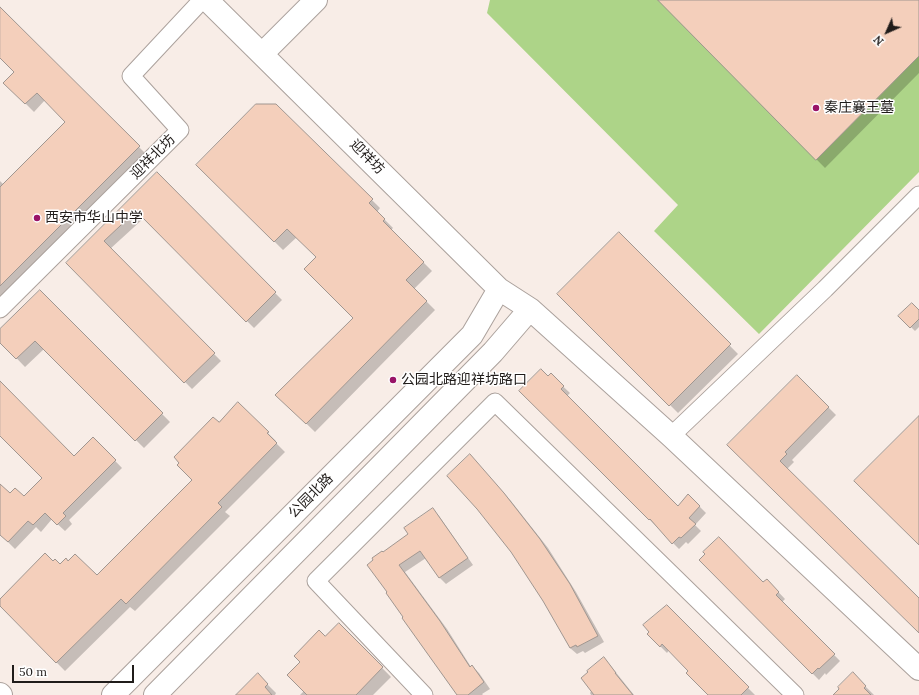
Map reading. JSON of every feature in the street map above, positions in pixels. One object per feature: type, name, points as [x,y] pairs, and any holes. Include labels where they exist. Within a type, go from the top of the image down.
[{"type":"main road","name":"迎祥坊","points":[[207,0],[500,289],[530,309],[671,436],[919,669]]},
{"type":"main road","points":[[262,54],[316,0]]},
{"type":"main road","name":"公园北路","points":[[113,695],[472,335],[500,289]]},
{"type":"main road","name":"公园北路","points":[[155,695],[493,352],[530,309]]},
{"type":"street","name":"迎祥北坊","points":[[0,308],[180,130],[131,76],[202,0]]},
{"type":"street","points":[[671,436],[825,289],[919,195]]},
{"type":"street","points":[[424,695],[316,581],[495,402],[795,695]]},
{"type":"green space","points":[[490,0],[919,0],[919,172],[759,334],[654,231],[678,205],[487,13]]},
{"type":"building","name":"秦庄襄王墓","points":[[658,0],[919,0],[919,56],[816,160]]},
{"type":"building","name":"西安市华山中学","points":[[0,7],[140,146],[0,286],[0,187],[65,122],[37,93],[25,104],[3,83],[14,72],[0,58]]},
{"type":"building","points":[[256,104],[276,104],[373,199],[369,203],[385,219],[383,221],[424,262],[406,280],[427,301],[306,424],[275,395],[353,318],[304,269],[316,257],[287,229],[274,242],[196,165]]},
{"type":"building","points":[[157,172],[276,292],[246,322],[136,211],[104,241],[215,353],[184,383],[66,263]]},
{"type":"building","points":[[619,232],[731,344],[669,406],[557,294]]},
{"type":"building","points":[[40,290],[163,413],[135,441],[35,341],[16,359],[0,343],[0,329]]},
{"type":"building","points":[[912,303],[919,310],[919,319],[910,328],[898,316]]},
{"type":"building","points":[[541,369],[548,376],[551,373],[564,386],[561,389],[678,506],[688,494],[700,506],[689,518],[696,524],[681,538],[679,537],[672,544],[650,519],[649,520],[519,391]]},
{"type":"building","points":[[797,375],[829,407],[785,452],[787,454],[780,461],[919,598],[919,633],[727,445]]},
{"type":"building","points":[[0,381],[74,456],[93,437],[116,460],[63,513],[66,516],[57,525],[45,513],[33,525],[28,521],[8,542],[0,535],[0,484],[10,493],[15,488],[24,496],[42,478],[0,436]]},
{"type":"building","points":[[238,402],[269,432],[267,433],[277,443],[218,503],[222,507],[126,604],[121,599],[56,663],[0,606],[0,599],[45,553],[53,561],[55,559],[60,564],[66,558],[68,561],[75,554],[97,575],[192,480],[177,465],[179,463],[174,457],[213,417],[219,422]]},
{"type":"building","points":[[919,416],[919,545],[854,481]]},
{"type":"building","points":[[470,454],[504,493],[540,539],[570,584],[598,636],[577,647],[576,645],[570,648],[543,601],[511,552],[477,509],[447,476]]},
{"type":"building","points":[[433,508],[468,558],[439,578],[420,551],[399,565],[440,621],[470,667],[472,665],[484,682],[468,695],[457,695],[402,618],[403,617],[386,593],[387,592],[367,565],[373,560],[372,558],[408,534],[404,528]]},
{"type":"building","points":[[719,537],[763,582],[767,579],[779,592],[776,595],[835,654],[819,669],[818,668],[812,674],[699,560],[705,554],[703,552]]},
{"type":"building","points":[[667,605],[749,687],[741,695],[708,695],[686,673],[688,671],[662,644],[660,647],[647,634],[649,632],[643,625]]},
{"type":"building","points":[[339,623],[383,667],[356,695],[307,695],[287,675],[300,662],[294,656],[319,630],[325,636]]},
{"type":"building","points":[[604,657],[633,695],[594,695],[581,678]]},
{"type":"building","points":[[853,672],[866,686],[864,688],[871,695],[833,695],[839,689],[838,687]]},
{"type":"building","points":[[258,673],[268,684],[265,687],[272,695],[236,695]]},
{"type":"place","name":"秦庄襄王墓","points":[[816,108]]},
{"type":"place","name":"西安市华山中学","points":[[37,218]]},
{"type":"place","name":"公园北路迎祥坊路口","points":[[393,380]]}]
